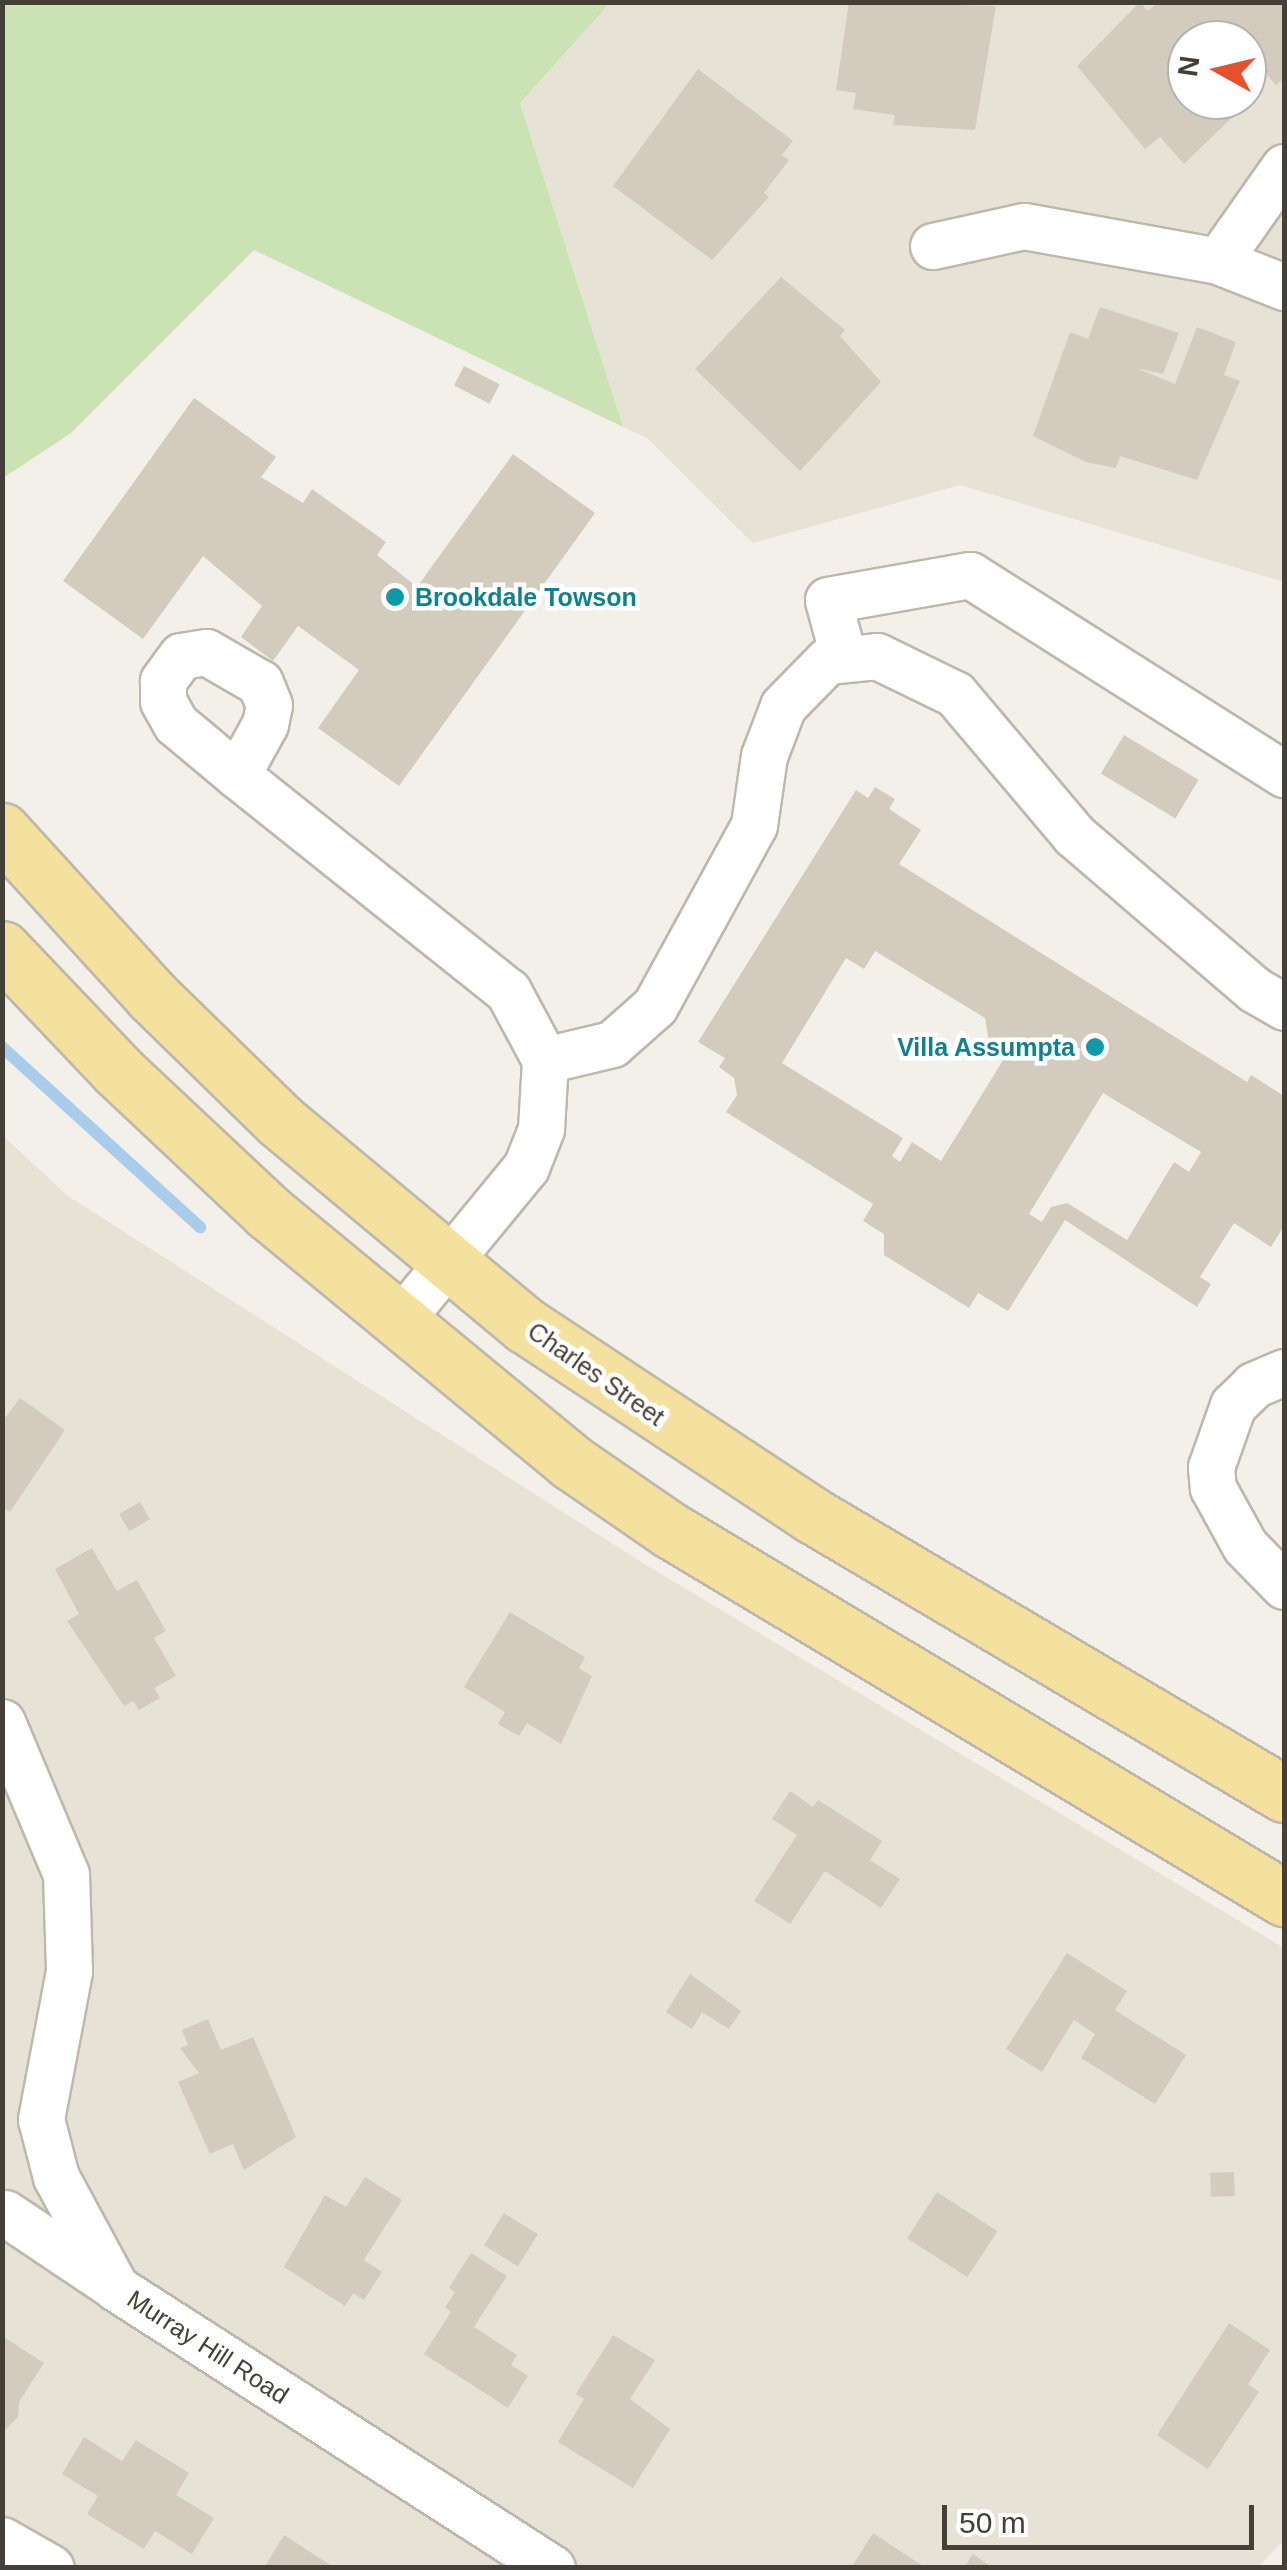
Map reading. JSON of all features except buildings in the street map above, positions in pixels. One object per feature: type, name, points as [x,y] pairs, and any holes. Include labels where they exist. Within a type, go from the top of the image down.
[{"type":"main road","name":"Charles Street","points":[[2,831],[222,1064],[448,1264],[524,1325],[706,1449],[1284,1794]]},
{"type":"main road","points":[[2,949],[118,1071],[398,1323],[571,1462],[670,1530],[1284,1898]]},
{"type":"street","points":[[1218,261],[1284,167]]},
{"type":"street","points":[[933,246],[1024,226],[1218,261],[1284,287]]},
{"type":"street","points":[[844,659],[828,600],[970,575],[1284,774]]},
{"type":"street","points":[[545,1060],[612,1044],[655,1006],[754,825],[764,756],[783,706],[827,661],[878,656],[955,694],[1074,835],[1256,990],[1284,1007]]},
{"type":"street","points":[[236,775],[508,991],[545,1060],[541,1129],[526,1167],[398,1323]]},
{"type":"street","points":[[1284,1372],[1254,1385],[1233,1404],[1211,1467],[1214,1488],[1245,1546],[1284,1586]]},
{"type":"street","name":"Murray Hill Road","points":[[2,1722],[66,1874],[68,1971],[42,2119],[56,2177],[116,2288],[552,2568]]},
{"type":"street","points":[[5,2213],[116,2288]]},
{"type":"street","points":[[2,2540],[50,2568]]},
{"type":"shaded area","points":[[610,3],[1284,3],[1284,582],[960,485],[753,543],[647,438],[623,427],[520,103]]},
{"type":"shaded area","points":[[2,1135],[68,1196],[646,1565],[1284,1948],[1284,2540],[1258,2567],[76,2568],[3,2523]]},
{"type":"green space","points":[[3,2],[610,3],[520,103],[623,427],[254,250],[71,433],[3,478]]},
{"type":"waterway","points":[[2,1047],[200,1227]]},
{"type":"place","name":"Brookdale Towson","points":[[395,597]]},
{"type":"place","name":"Villa Assumpta","points":[[1095,1047]]}]
